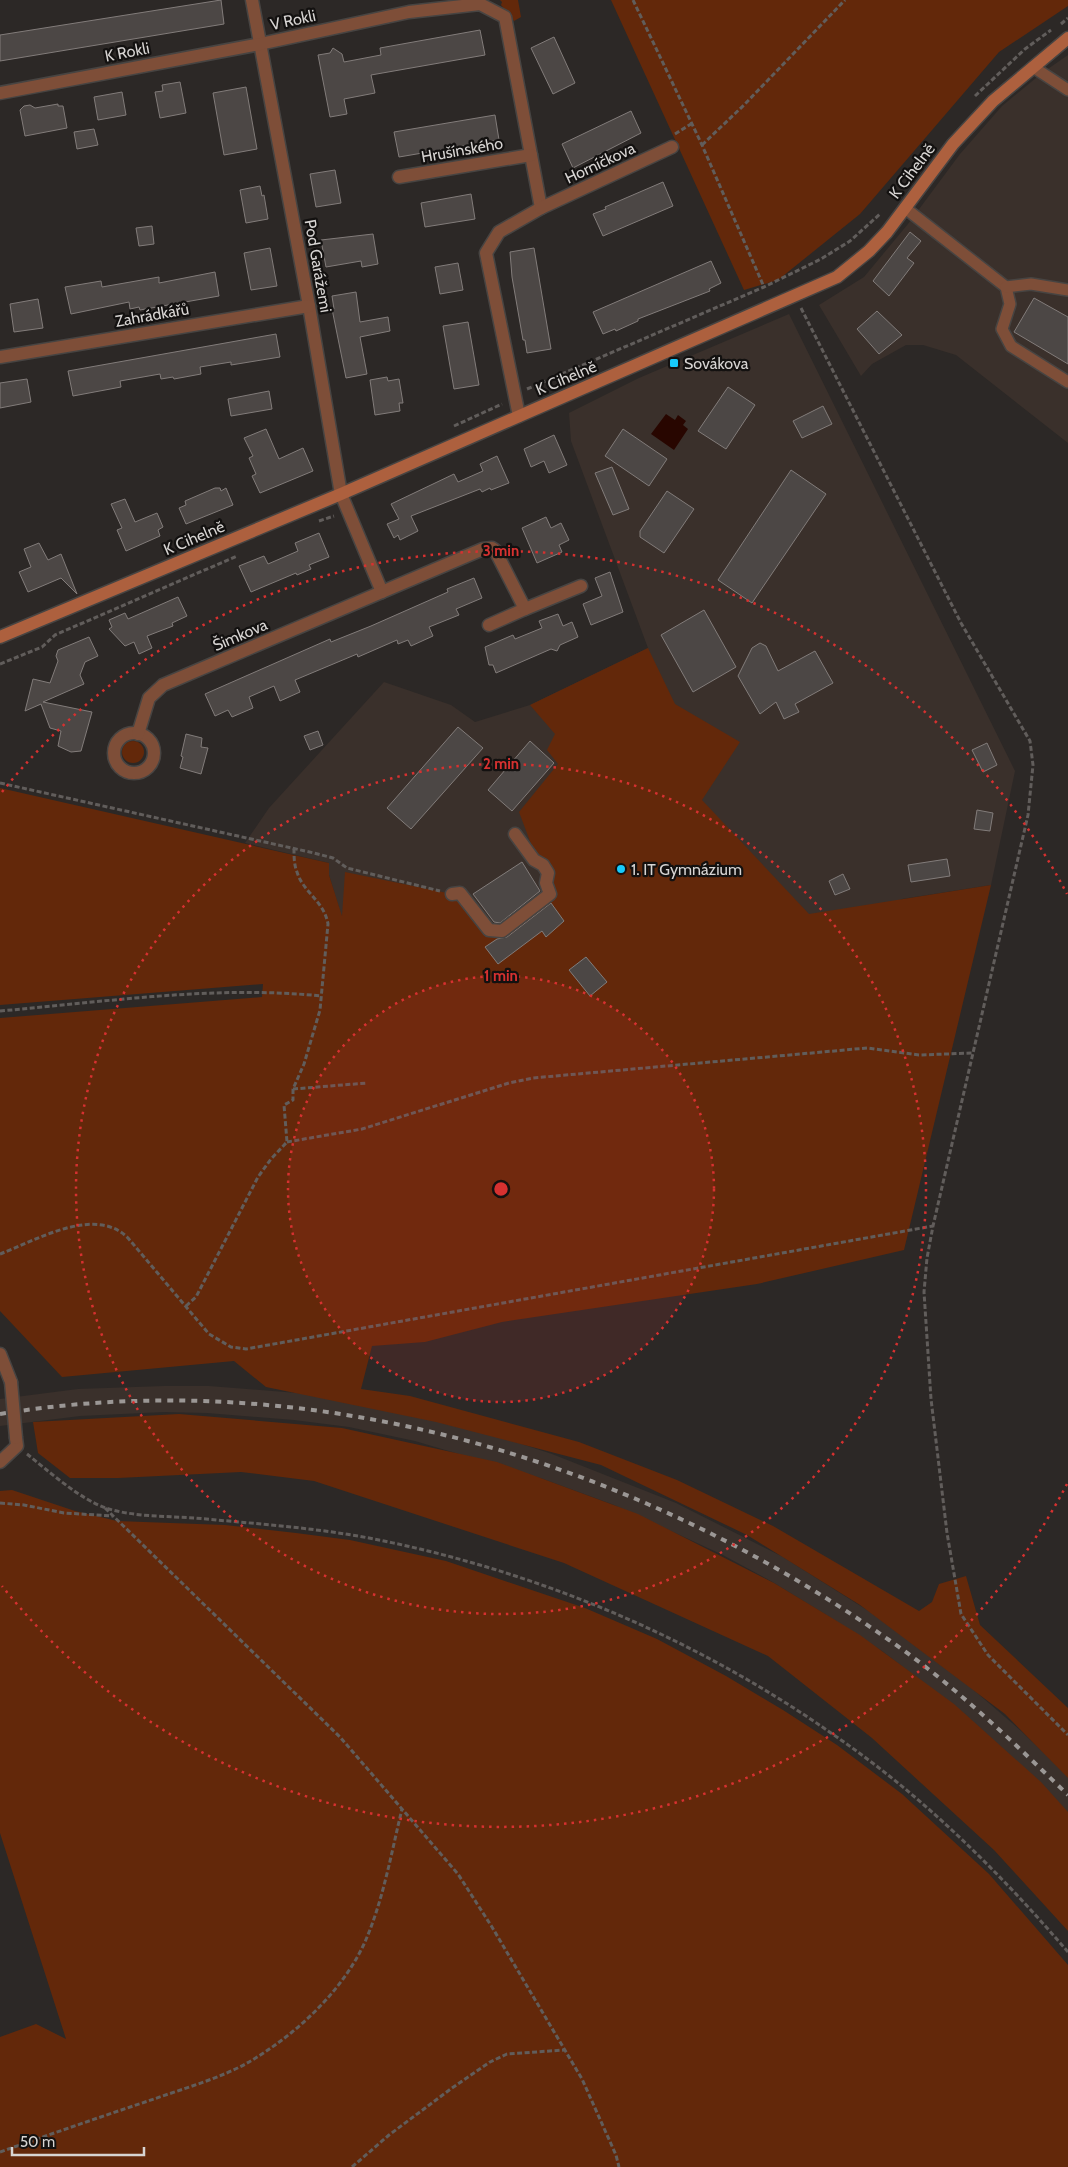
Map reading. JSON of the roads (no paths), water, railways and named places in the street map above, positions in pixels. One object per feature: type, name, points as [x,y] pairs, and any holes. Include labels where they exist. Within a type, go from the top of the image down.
[{"type":"street","name":"Pod Garážemi","points":[[252,0],[309,306],[341,494]]},
{"type":"street","name":"V Rokli","points":[[260,44],[408,6],[480,4],[505,17],[531,155]]},
{"type":"street","name":"K Cihelně","points":[[0,637],[341,494],[837,277],[854,265],[888,232],[953,144],[993,101],[1068,38]]},
{"type":"street","name":"K Rokli","points":[[0,93],[260,44]]},
{"type":"street","name":"Horníčkova","points":[[541,208],[672,147]]},
{"type":"street","name":"Hrušínského","points":[[399,177],[531,155]]},
{"type":"street","points":[[519,416],[486,253],[499,232],[541,208],[531,155]]},
{"type":"street","name":"Zahrádkářů","points":[[0,357],[309,306]]},
{"type":"street","points":[[341,494],[382,592]]},
{"type":"street","name":"Šimkova","points":[[138,734],[149,698],[163,685],[483,549],[492,548],[498,555],[525,609]]},
{"type":"street","points":[[489,625],[581,586]]},
{"type":"street","points":[[452,894],[460,892],[489,930],[502,931],[550,894],[546,882],[548,873],[544,865],[534,860],[515,834]]},
{"type":"street","points":[[0,1354],[11,1382],[17,1442],[0,1462]]},
{"type":"lane","points":[[1033,67],[1068,90]]},
{"type":"lane","points":[[906,208],[1006,286],[1010,304],[1002,329],[1012,346],[1068,382]]},
{"type":"lane","points":[[1006,286],[1031,284],[1068,290]]},
{"type":"railway","points":[[0,1414],[117,1402],[234,1402],[351,1416],[466,1440],[578,1476],[686,1522],[790,1577],[889,1640],[959,1694],[1068,1795]]},
{"type":"place","name":"Sovákova","points":[[674,363]]},
{"type":"place","name":"1. IT Gymnázium","points":[[621,869]]}]
